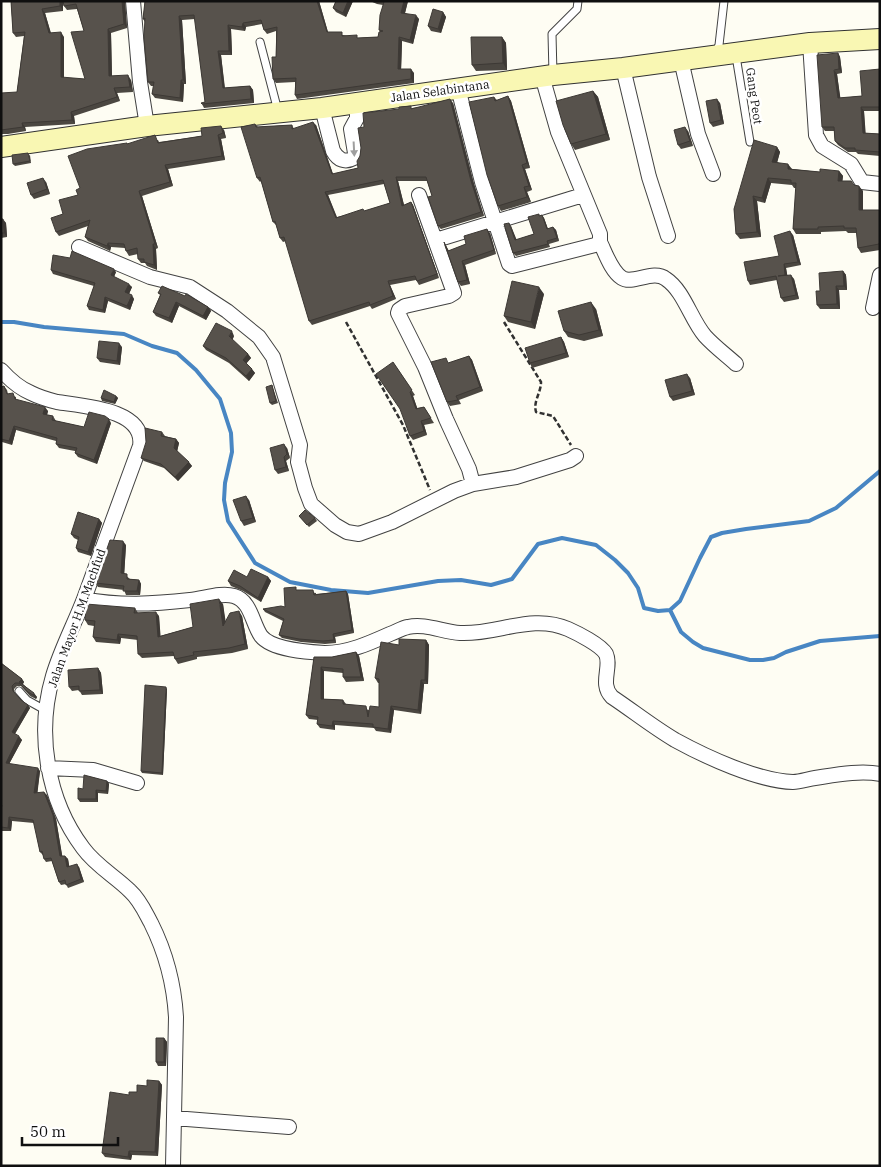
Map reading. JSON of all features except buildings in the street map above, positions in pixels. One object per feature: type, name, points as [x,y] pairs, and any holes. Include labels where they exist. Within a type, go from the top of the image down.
[{"type":"street","points":[[132,1],[140,82],[147,126]]},
{"type":"street","name":"Jalan Selabintana","points":[[1,147],[147,126],[322,108],[548,76],[810,43],[880,38]]},
{"type":"street","points":[[810,43],[817,139],[822,146],[851,164],[862,182],[880,184]]},
{"type":"street","points":[[681,60],[698,134],[713,174]]},
{"type":"street","points":[[623,68],[649,177],[668,236]]},
{"type":"street","points":[[548,76],[558,132],[600,234],[600,242],[614,270],[622,278],[658,275],[667,279],[682,299],[704,336],[736,364]]},
{"type":"street","points":[[458,88],[482,182],[509,264],[511,266],[600,242]]},
{"type":"street","points":[[322,108],[334,151],[337,157],[346,160],[354,158],[356,153],[351,129],[357,118],[357,102]]},
{"type":"street","points":[[419,195],[454,293],[450,296],[406,306],[399,310],[398,313],[425,367],[446,420],[469,469],[473,484]]},
{"type":"street","points":[[436,240],[583,195]]},
{"type":"street","points":[[79,247],[150,277],[190,287],[227,310],[259,337],[273,357],[300,445],[298,462],[311,504],[334,525],[347,532],[359,534],[392,522],[454,491],[473,484],[516,477],[570,460],[576,456]]},
{"type":"street","points":[[873,308],[880,275]]},
{"type":"street","name":"Jalan Mayor H.M.Machfud","points":[[1,370],[10,380],[31,393],[55,401],[101,408],[122,416],[132,423],[141,439],[84,599],[53,677],[45,710],[46,755],[48,768],[61,807],[72,830],[94,861],[130,890],[138,900],[157,935],[169,967],[176,1017],[173,1166]]},
{"type":"street","points":[[84,599],[127,604],[165,602],[224,595],[234,596],[242,600],[246,605],[261,636],[268,642],[277,647],[328,653],[356,647],[407,627],[418,626],[462,633],[534,623],[557,625],[570,630],[601,648],[607,657],[606,684],[612,697],[675,740],[748,772],[775,780],[794,782],[833,775],[880,774]]},
{"type":"street","points":[[48,768],[92,770],[137,783]]},
{"type":"street","points":[[174,1118],[290,1127]]},
{"type":"lane","points":[[548,76],[552,34],[577,9],[578,1]]},
{"type":"lane","points":[[714,56],[718,46],[724,1]]},
{"type":"lane","points":[[260,42],[278,112]]},
{"type":"lane","name":"Gang Peot","points":[[735,53],[750,142]]},
{"type":"lane","points":[[19,692],[27,700],[45,710]]},
{"type":"path","points":[[346,322],[403,424],[435,500]]},
{"type":"path","points":[[504,322],[541,382],[535,404],[536,412],[553,416],[575,450],[576,456]]},
{"type":"waterway","points":[[1,322],[124,334],[152,346],[177,353],[196,370],[220,399],[231,433],[232,452],[225,483],[224,500],[228,521],[255,563],[290,582],[331,590],[368,593],[438,581],[461,580],[491,585],[512,579],[538,544],[562,538],[596,545],[628,573],[638,588],[644,608],[658,611],[670,610],[680,601],[711,537],[746,529],[809,521],[836,508],[880,471]]},
{"type":"waterway","points":[[670,610],[681,632],[693,642],[703,648],[750,660],[774,658],[820,641],[880,636]]}]
